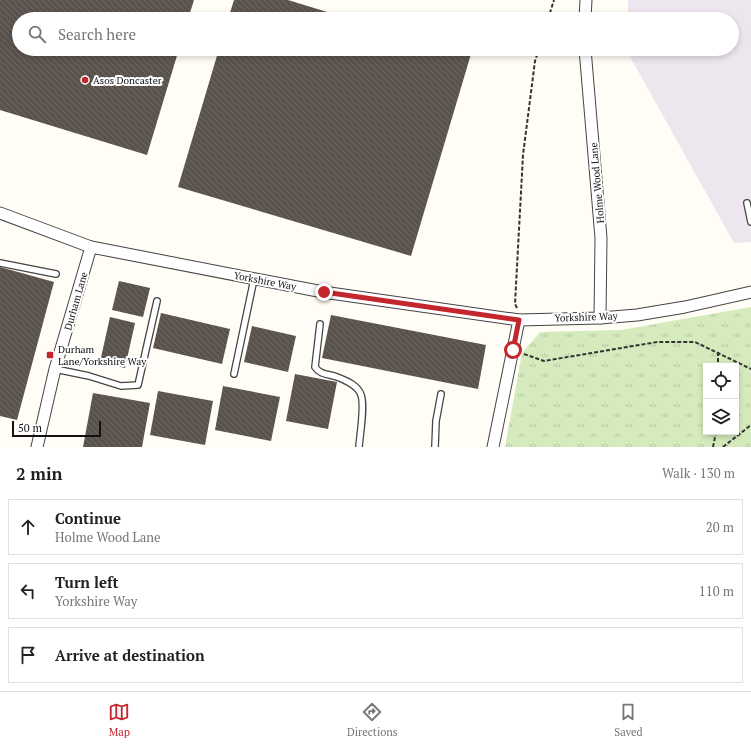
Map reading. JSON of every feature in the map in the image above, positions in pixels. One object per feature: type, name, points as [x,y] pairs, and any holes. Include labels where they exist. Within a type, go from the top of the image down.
[{"type":"street","points":[[585,12],[586,0]]},
{"type":"street","name":"Holme Wood Lane","points":[[586,56],[601,238],[600,318]]},
{"type":"street","name":"Yorkshire Way","points":[[1,215],[91,247],[324,292],[519,320],[600,318],[637,315],[686,307],[751,292]]},
{"type":"street","name":"Durham Lane","points":[[37,447],[55,369],[91,247]]},
{"type":"street","points":[[493,447],[519,320]]},
{"type":"lane","points":[[747,203],[751,222]]},
{"type":"lane","points":[[0,263],[22,266],[56,274]]},
{"type":"lane","points":[[234,374],[254,278]]},
{"type":"lane","points":[[55,369],[89,376],[121,386],[138,385],[157,301]]},
{"type":"lane","points":[[320,324],[315,367],[321,373],[335,376],[352,384],[361,394],[362,404],[359,447]]},
{"type":"lane","points":[[435,447],[436,421],[441,394]]},
{"type":"path","points":[[550,12],[554,0]]},
{"type":"path","points":[[519,320],[515,304],[523,155],[537,56]]},
{"type":"path","points":[[513,350],[544,361],[657,342],[696,342],[751,369]]},
{"type":"path","points":[[718,352],[718,363]]},
{"type":"path","points":[[723,447],[751,425]]},
{"type":"path","points":[[713,447],[715,435]]},
{"type":"shaded area","points":[[628,0],[751,0],[751,242],[734,243],[630,56],[739,56],[739,12],[628,12]]},
{"type":"green space","points":[[751,307],[751,447],[505,447],[522,353],[540,332],[621,330]]},
{"type":"building","name":"Asos Doncaster","points":[[0,0],[194,0],[190,12],[12,12],[12,56],[177,56],[147,155],[0,110]]},
{"type":"building","points":[[234,0],[288,0],[327,12],[230,12]]},
{"type":"building","points":[[217,56],[470,56],[411,256],[178,187]]},
{"type":"building","points":[[0,267],[54,282],[17,420],[0,416]]},
{"type":"building","points":[[119,281],[150,288],[143,317],[112,310]]},
{"type":"building","points":[[161,313],[230,329],[222,364],[153,348]]},
{"type":"building","points":[[331,315],[486,345],[478,389],[322,358]]},
{"type":"building","points":[[110,317],[135,323],[125,368],[100,362]]},
{"type":"building","points":[[252,326],[296,336],[288,372],[244,362]]},
{"type":"building","points":[[295,374],[337,382],[328,429],[286,421]]},
{"type":"building","points":[[223,386],[280,397],[271,441],[215,430]]},
{"type":"building","points":[[158,391],[213,401],[205,445],[150,435]]},
{"type":"building","points":[[93,393],[150,403],[142,447],[83,447]]},
{"type":"place","name":"Asos Doncaster","points":[[85,80]]},
{"type":"place","name":"Durham Lane/Yorkshire Way","points":[[50,355]]},
{"type":"route","points":[[324,292],[519,320],[513,350]]}]
